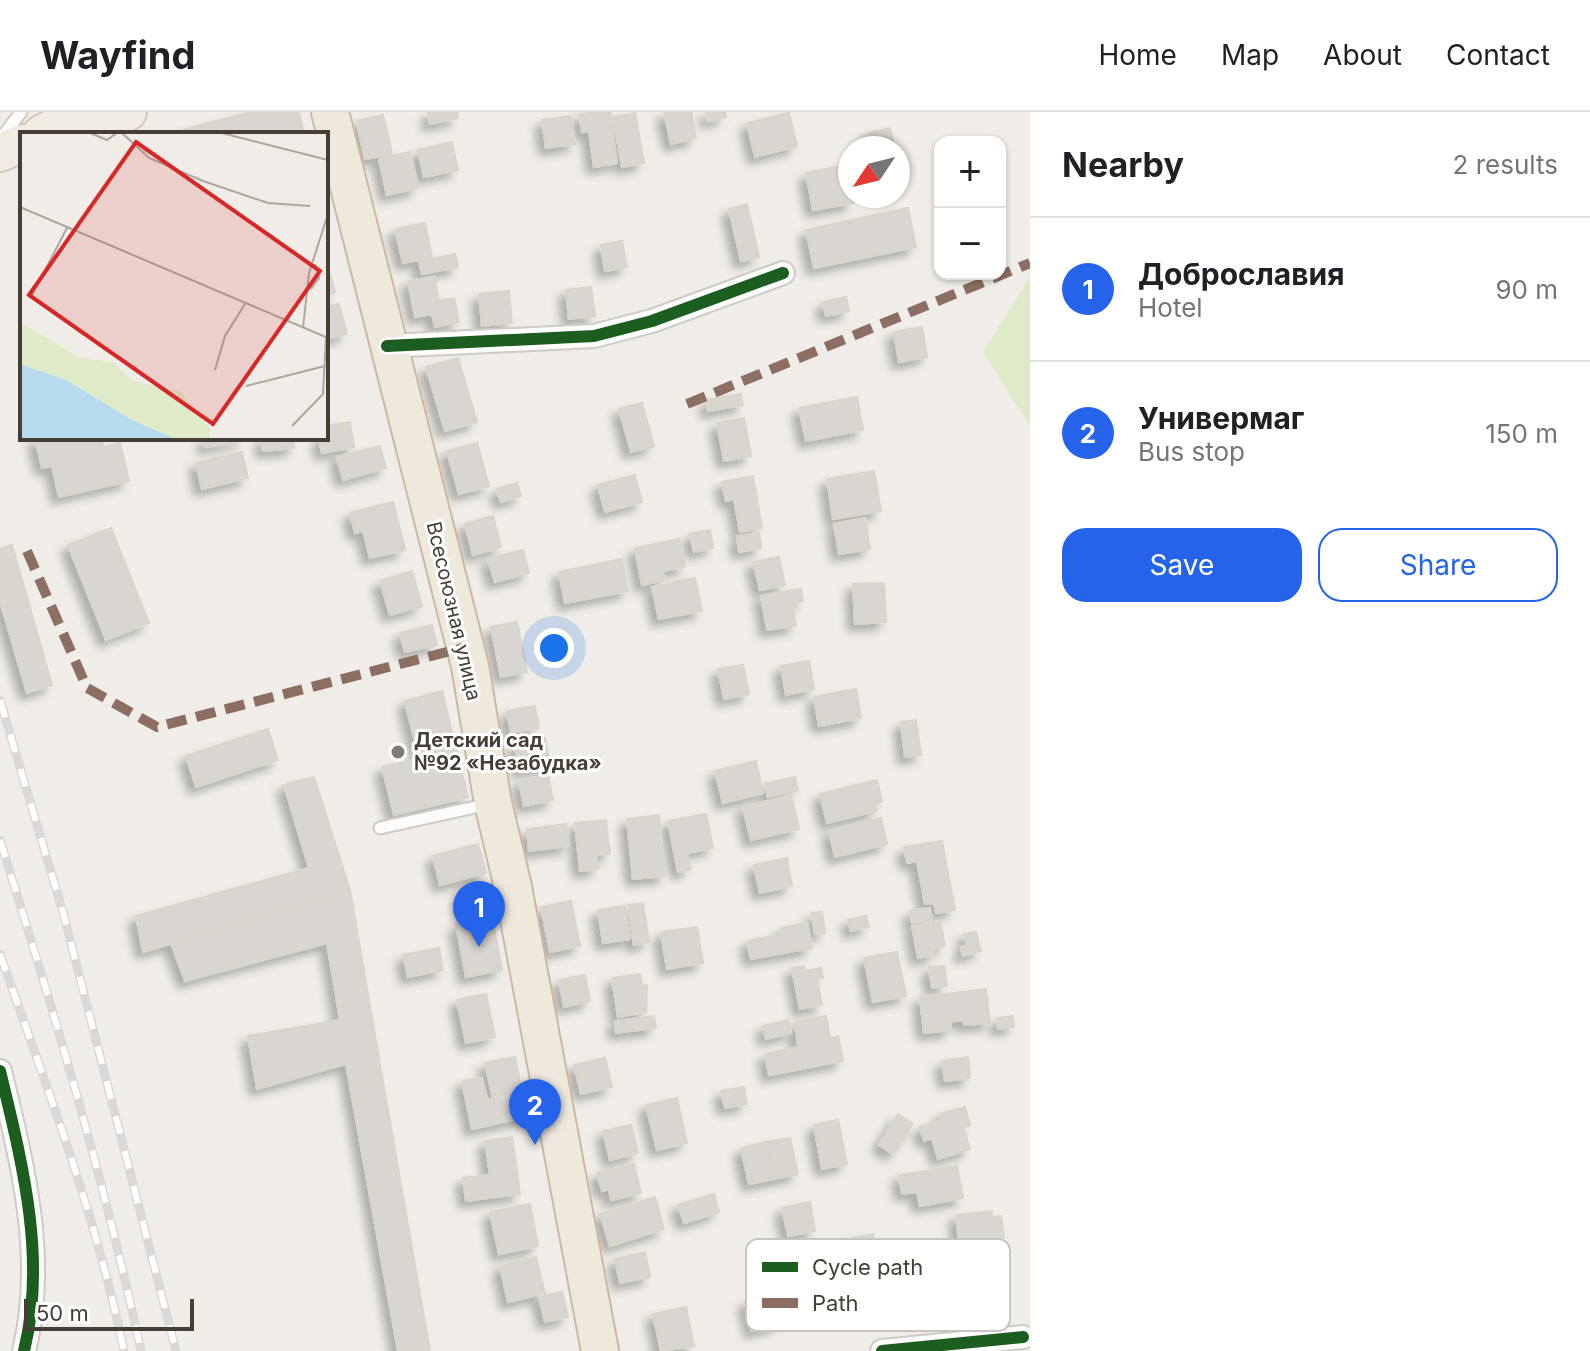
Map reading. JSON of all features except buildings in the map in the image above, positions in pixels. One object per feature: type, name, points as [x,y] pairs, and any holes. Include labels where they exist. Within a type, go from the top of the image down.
[{"type":"highway","name":"Всесоюзная улица","points":[[330,112],[470,666],[493,803],[513,887],[593,1350]]},
{"type":"main road","points":[[45,132],[83,112]]},
{"type":"main road","points":[[91,132],[128,112]]},
{"type":"main road","points":[[0,153],[20,144]]},
{"type":"main road","points":[[0,175],[20,167]]},
{"type":"street","points":[[387,346],[594,336],[652,321],[783,273]]},
{"type":"street","points":[[0,1071],[22,1161],[33,1244],[30,1328],[24,1351]]},
{"type":"street","points":[[882,1351],[1023,1337]]},
{"type":"lane","points":[[0,140],[21,112]]},
{"type":"lane","points":[[380,828],[493,803]]},
{"type":"green space","points":[[1030,277],[1030,426],[983,352]]},
{"type":"railway","points":[[0,700],[64,916],[176,1351]]},
{"type":"railway","points":[[0,840],[76,1094],[111,1222],[141,1351]]},
{"type":"railway","points":[[0,954],[85,1200],[124,1351]]},
{"type":"marked path","points":[[687,404],[1030,263]]},
{"type":"marked path","points":[[27,551],[87,688],[157,727],[466,647]]},
{"type":"cycle path","points":[[387,346],[594,336],[652,321],[783,273]]},
{"type":"cycle path","points":[[0,1071],[29,1210],[33,1281],[24,1351]]},
{"type":"cycle path","points":[[882,1351],[1023,1337]]},
{"type":"place","name":"Детский сад №92 «Незабудка»","points":[[398,752]]},
{"type":"place","name":"Доброславия","points":[[479,947]]},
{"type":"place","name":"Универмаг","points":[[535,1145]]}]
